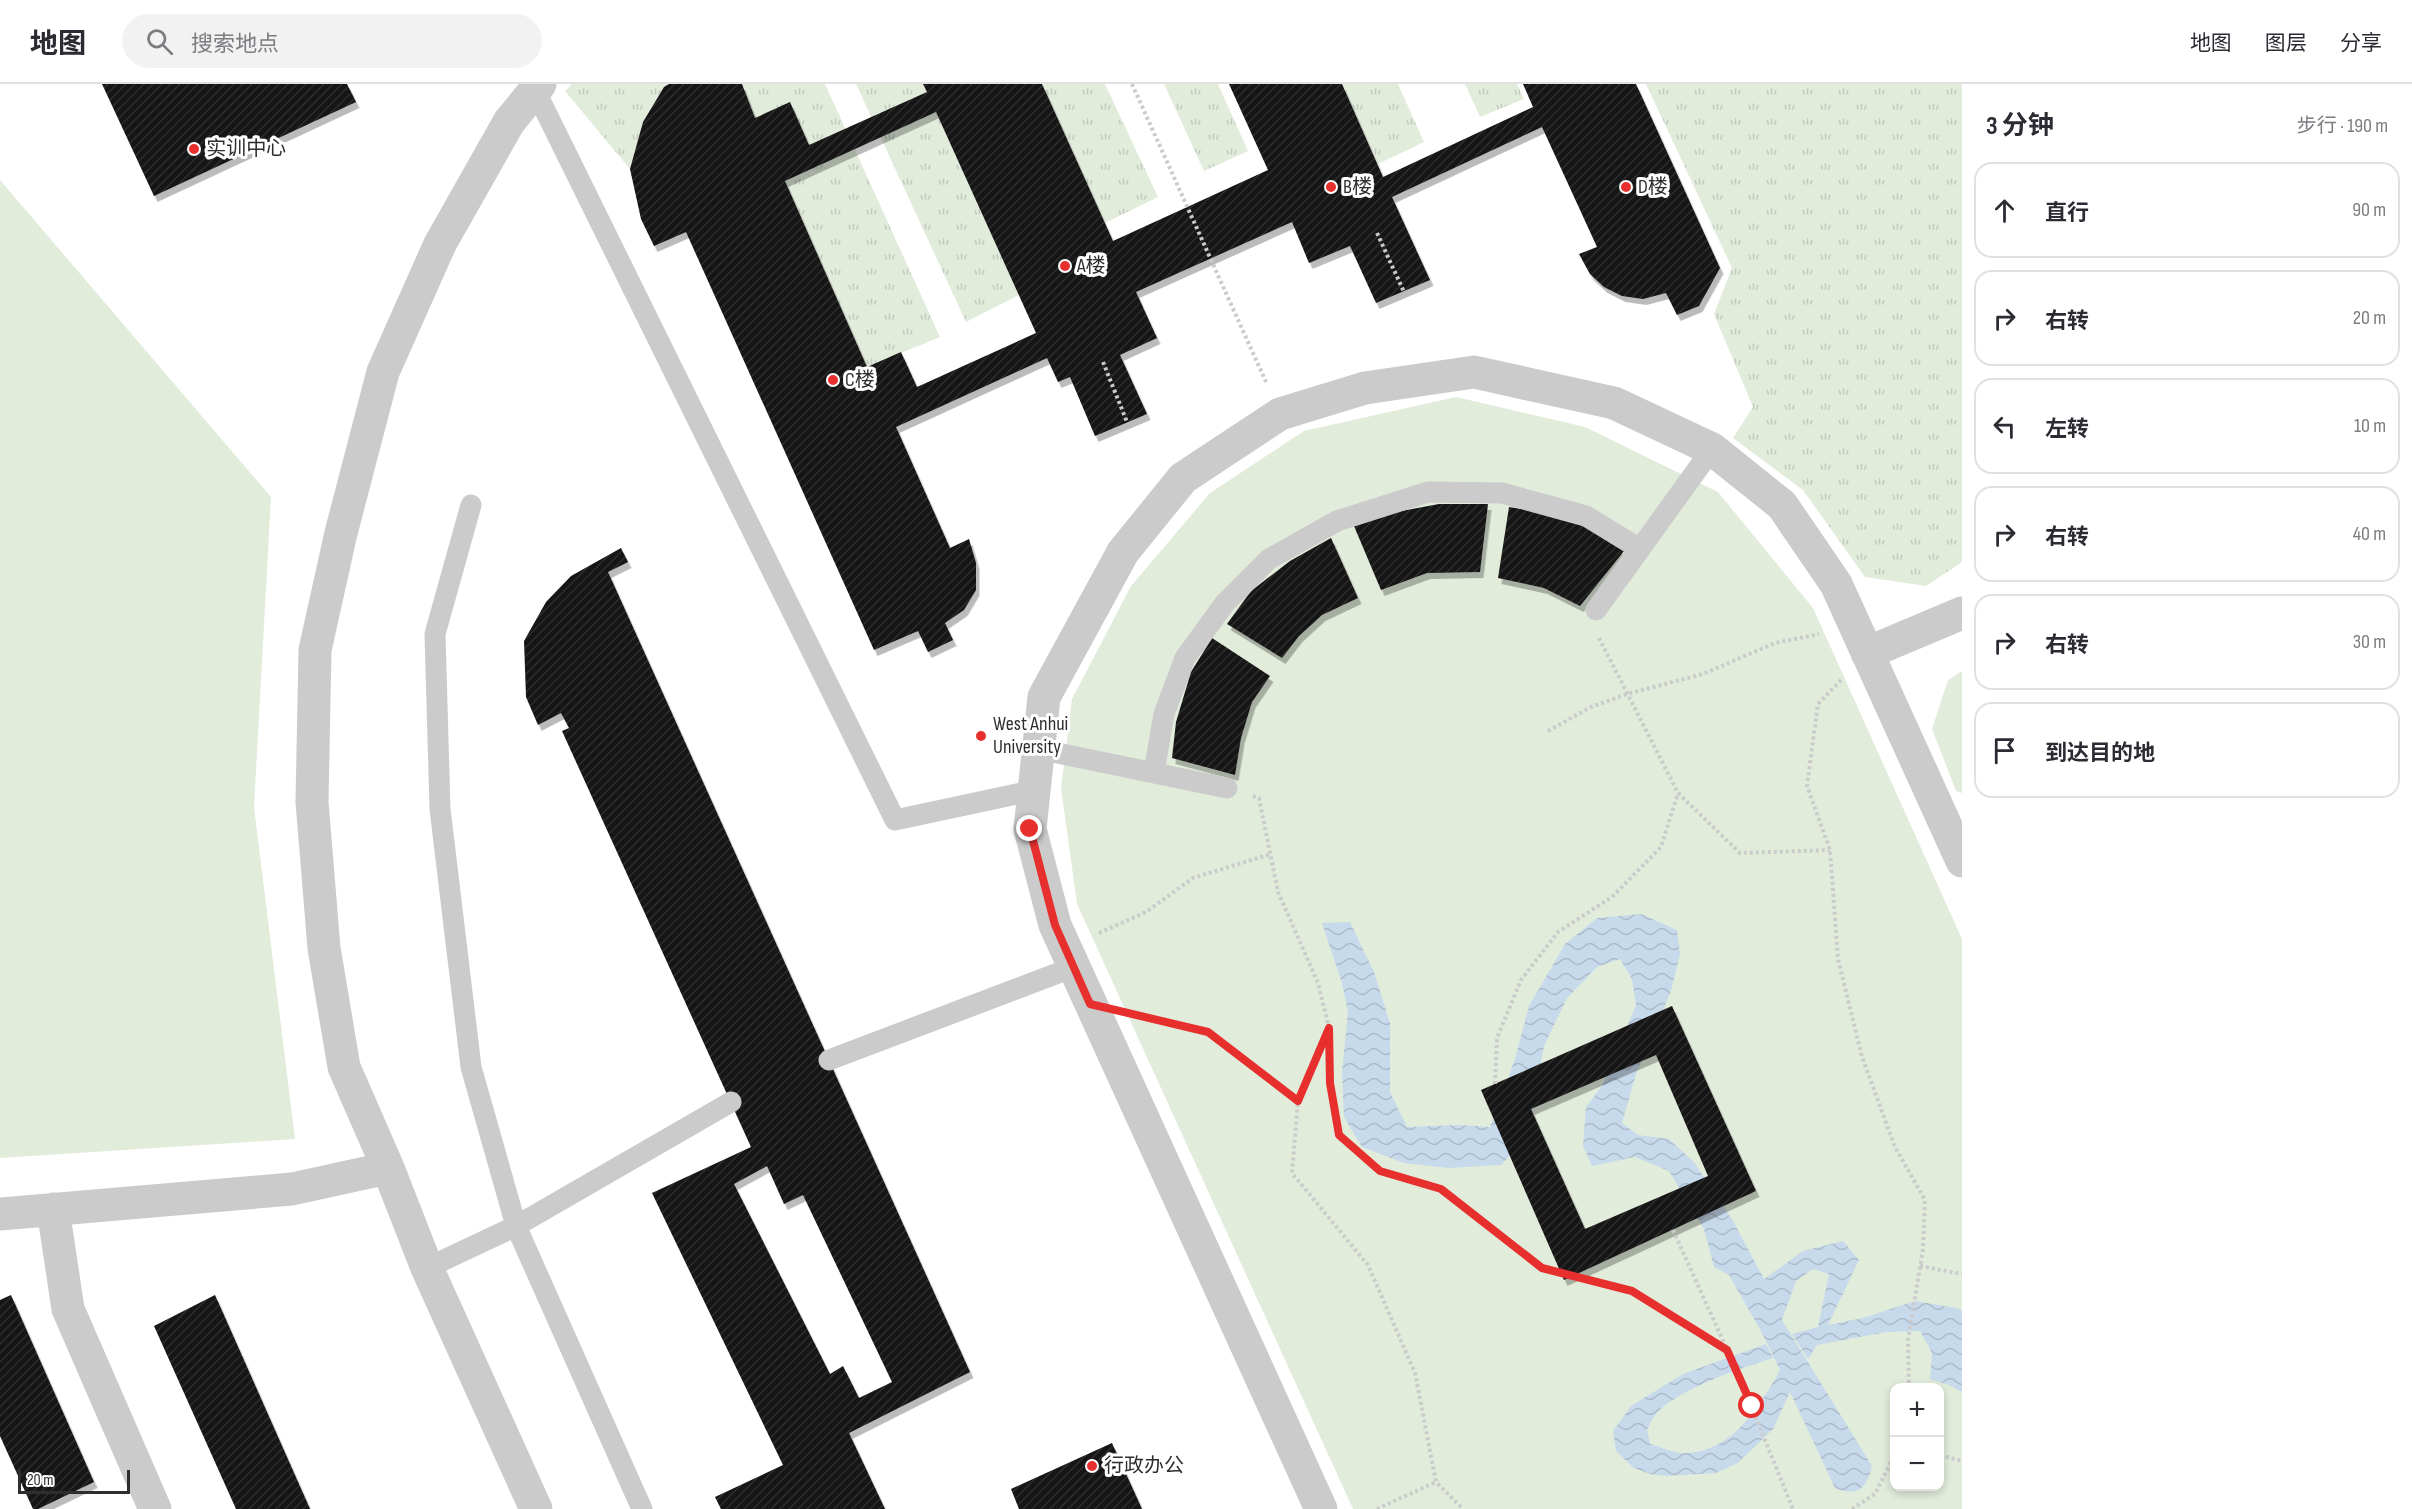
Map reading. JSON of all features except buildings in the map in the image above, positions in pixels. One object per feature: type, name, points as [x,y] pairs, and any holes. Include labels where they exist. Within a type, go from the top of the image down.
[{"type":"street","points":[[536,1509],[427,1268],[388,1168],[344,1067],[324,948],[312,802],[315,650],[341,533],[383,372],[440,244],[509,122],[538,87]]},
{"type":"street","points":[[1321,1509],[1055,925],[1030,829],[1044,697],[1123,552],[1184,477],[1281,414],[1365,388],[1474,372],[1614,403],[1712,449],[1782,505],[1836,584],[1962,861]]},
{"type":"street","points":[[1861,640],[1962,613]]},
{"type":"street","points":[[0,1214],[292,1189],[388,1168]]},
{"type":"street","points":[[53,1209],[68,1309],[150,1507]]},
{"type":"lane","points":[[538,87],[895,820],[1035,790]]},
{"type":"lane","points":[[1596,610],[1712,449]]},
{"type":"lane","points":[[1154,772],[1164,714],[1185,658],[1225,603],[1269,559],[1337,520],[1428,492],[1502,493],[1586,516],[1640,549]]},
{"type":"lane","points":[[471,505],[435,634],[440,808],[471,1067],[516,1226],[642,1509]]},
{"type":"lane","points":[[1038,749],[1227,788]]},
{"type":"lane","points":[[829,1060],[1070,958]]},
{"type":"lane","points":[[427,1268],[516,1226],[730,1102]]},
{"type":"path","points":[[1132,84],[1281,414]]},
{"type":"path","points":[[1377,233],[1404,292]]},
{"type":"path","points":[[1103,362],[1127,422]]},
{"type":"path","points":[[1596,610],[1599,638],[1678,793],[1740,853],[1830,850]]},
{"type":"path","points":[[1548,730],[1591,706],[1703,674],[1775,643],[1861,640]]},
{"type":"path","points":[[1861,640],[1818,704],[1807,786],[1830,850],[1838,959],[1862,1057],[1895,1147],[1925,1200],[1923,1249],[1908,1340],[1909,1383]]},
{"type":"path","points":[[1227,788],[1259,798],[1278,892],[1318,983],[1329,1028],[1330,1083],[1339,1135],[1380,1171],[1441,1189],[1542,1268],[1632,1291],[1727,1350]]},
{"type":"path","points":[[1495,1084],[1497,1038],[1521,980],[1558,932],[1612,897],[1661,847],[1678,793]]},
{"type":"path","points":[[1070,958],[1146,912],[1193,878],[1270,854]]},
{"type":"path","points":[[1090,1004],[1208,1032],[1298,1101]]},
{"type":"path","points":[[1329,1028],[1298,1101],[1292,1173],[1368,1265],[1415,1373],[1436,1482],[1463,1509]]},
{"type":"path","points":[[1673,1230],[1752,1406],[1793,1509]]},
{"type":"path","points":[[1920,1266],[1962,1274]]},
{"type":"path","points":[[1944,1456],[1962,1461]]},
{"type":"path","points":[[1852,1509],[1875,1494],[1890,1464]]},
{"type":"path","points":[[1377,1509],[1436,1482]]},
{"type":"green space","points":[[572,84],[669,84],[664,87],[643,122],[630,169],[565,91]]},
{"type":"green space","points":[[742,84],[825,84],[940,337],[867,367],[785,181],[819,166],[790,103],[755,118]]},
{"type":"green space","points":[[856,84],[923,84],[1019,295],[966,322]]},
{"type":"green space","points":[[1042,84],[1105,84],[1158,197],[1105,223]]},
{"type":"green space","points":[[1164,84],[1218,84],[1248,151],[1204,171]]},
{"type":"green space","points":[[1342,84],[1398,84],[1424,142],[1378,164]]},
{"type":"green space","points":[[1465,84],[1517,84],[1524,99],[1480,117]]},
{"type":"green space","points":[[1646,84],[1962,84],[1962,562],[1926,586],[1865,577],[1803,490],[1733,438],[1753,407],[1714,314],[1732,268]]},
{"type":"green space","points":[[0,180],[271,497],[254,807],[295,1139],[0,1158]]},
{"type":"green space","points":[[1456,397],[1585,427],[1718,492],[1813,608],[1962,939],[1962,1509],[1353,1509],[1077,904],[1061,788],[1072,699],[1131,586],[1210,493],[1304,431]]},
{"type":"green space","points":[[1962,671],[1962,793],[1956,791],[1932,729],[1948,680]]},
{"type":"water","points":[[1641,914],[1677,930],[1680,954],[1671,991],[1636,1074],[1622,1123],[1638,1135],[1669,1139],[1694,1162],[1733,1221],[1764,1279],[1803,1251],[1843,1241],[1859,1260],[1828,1325],[1863,1318],[1915,1301],[1962,1311],[1962,1392],[1930,1379],[1932,1353],[1920,1331],[1886,1332],[1817,1345],[1808,1359],[1792,1334],[1818,1327],[1829,1274],[1813,1269],[1796,1281],[1782,1320],[1872,1466],[1867,1480],[1860,1489],[1850,1492],[1835,1488],[1790,1392],[1773,1429],[1738,1463],[1716,1473],[1666,1476],[1650,1474],[1634,1468],[1616,1451],[1613,1431],[1631,1406],[1683,1374],[1766,1344],[1773,1358],[1694,1388],[1679,1396],[1656,1414],[1647,1430],[1650,1444],[1681,1453],[1699,1452],[1729,1437],[1753,1413],[1780,1370],[1729,1275],[1714,1267],[1704,1229],[1669,1171],[1635,1157],[1592,1166],[1583,1146],[1586,1107],[1602,1086],[1636,1005],[1632,979],[1620,959],[1597,967],[1567,998],[1544,1046],[1528,1136],[1501,1165],[1449,1168],[1404,1163],[1362,1147],[1344,1117],[1342,1072],[1348,1012],[1342,983],[1322,923],[1350,922],[1374,972],[1390,1023],[1390,1092],[1407,1127],[1460,1125],[1490,1127],[1515,1059],[1529,1006],[1565,944],[1597,918]]},
{"type":"place","name":"实训中心","points":[[194,149]]},
{"type":"place","name":"B楼","points":[[1331,187]]},
{"type":"place","name":"D楼","points":[[1626,187]]},
{"type":"place","name":"A楼","points":[[1065,266]]},
{"type":"place","name":"C楼","points":[[833,380]]},
{"type":"place","name":"West Anhui University","points":[[981,736]]},
{"type":"place","name":"行政办公","points":[[1092,1466]]},
{"type":"route","points":[[1030,829],[1055,925],[1090,1004],[1208,1032],[1298,1101],[1329,1028],[1330,1083],[1339,1135],[1380,1171],[1441,1189],[1542,1268],[1632,1291],[1727,1350],[1752,1406]]}]
